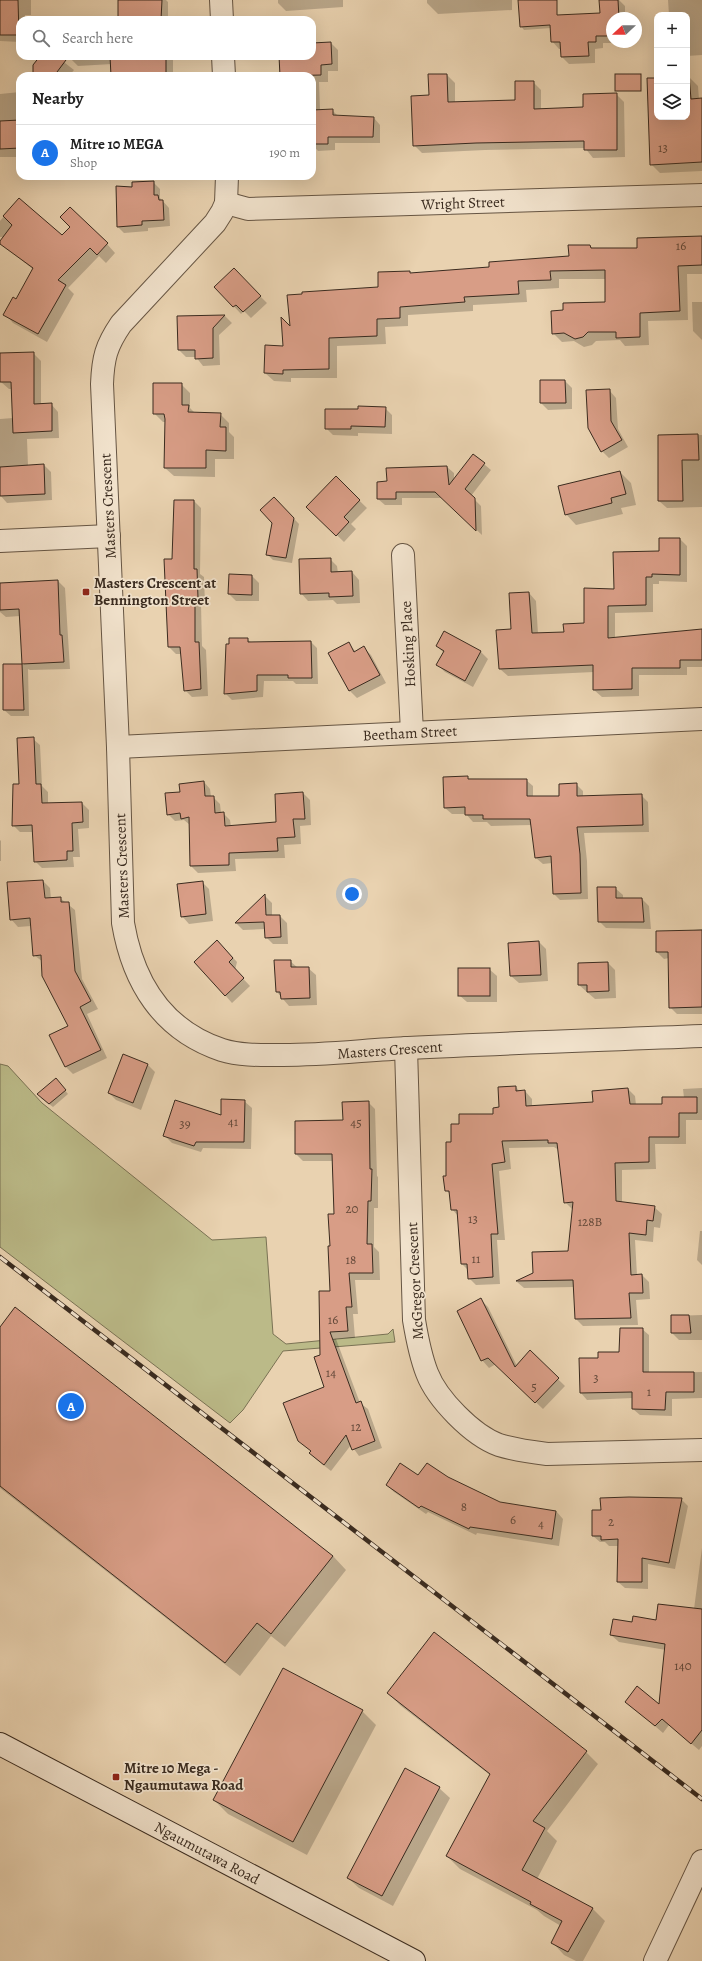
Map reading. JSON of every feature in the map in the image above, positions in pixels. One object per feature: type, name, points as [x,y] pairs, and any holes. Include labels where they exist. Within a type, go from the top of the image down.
[{"type":"street","points":[[221,0],[222,16]]},
{"type":"street","points":[[223,60],[224,72]]},
{"type":"street","points":[[226,203],[227,180]]},
{"type":"street","name":"Wright Street","points":[[226,203],[248,209],[702,195]]},
{"type":"street","name":"Masters Crescent","points":[[226,203],[215,223],[121,324],[110,340],[103,361],[102,384],[118,747],[123,923],[127,948],[136,972],[150,998],[170,1020],[194,1038],[222,1050],[255,1055],[321,1055],[406,1048],[702,1036]]},
{"type":"street","points":[[0,541],[109,536]]},
{"type":"street","name":"Hosking Place","points":[[403,555],[412,732]]},
{"type":"street","name":"Beetham Street","points":[[118,747],[702,719]]},
{"type":"street","name":"McGregor Crescent","points":[[406,1048],[414,1320],[418,1348],[427,1375],[441,1398],[458,1418],[497,1444],[523,1451],[547,1454],[702,1450]]},
{"type":"street","name":"Ngaumutawa Road","points":[[0,1744],[414,1961]]},
{"type":"street","points":[[655,1961],[702,1861]]},
{"type":"shaded area","points":[[0,1064],[8,1066],[42,1103],[212,1240],[266,1237],[273,1334],[286,1344],[388,1334],[393,1329],[395,1342],[283,1351],[243,1410],[230,1423],[0,1247]]},
{"type":"building","points":[[0,0],[18,0],[18,16],[16,16],[16,35],[0,35]]},
{"type":"building","points":[[118,0],[162,0],[161,16],[118,16]]},
{"type":"building","points":[[518,0],[557,0],[557,15],[600,13],[599,0],[618,0],[619,12],[606,12],[606,36],[596,36],[596,42],[588,42],[589,56],[561,57],[560,42],[551,42],[550,25],[520,27]]},
{"type":"building","points":[[331,42],[332,64],[321,65],[321,75],[316,75],[316,72],[280,72],[279,60],[316,60],[316,43]]},
{"type":"building","points":[[37,60],[66,60],[57,72],[33,72],[33,65]]},
{"type":"building","points":[[110,60],[166,60],[166,72],[111,72]]},
{"type":"building","points":[[428,74],[447,74],[448,102],[515,100],[515,81],[534,81],[534,109],[583,107],[583,94],[617,93],[617,150],[584,150],[584,141],[413,146],[411,96],[429,95]]},
{"type":"building","points":[[615,74],[641,74],[641,91],[615,91]]},
{"type":"building","points":[[647,78],[654,78],[654,120],[690,120],[690,88],[691,99],[702,98],[702,162],[650,165]]},
{"type":"building","points":[[333,109],[333,115],[374,117],[373,137],[328,137],[328,144],[316,144],[316,110]]},
{"type":"building","points":[[16,120],[16,148],[0,149],[0,121]]},
{"type":"building","points":[[154,181],[154,195],[158,195],[159,200],[163,200],[164,220],[142,221],[142,225],[117,227],[116,186],[132,187],[132,182]]},
{"type":"building","points":[[19,198],[62,235],[70,227],[60,217],[70,207],[108,243],[97,255],[90,248],[58,280],[66,285],[38,334],[3,315],[13,297],[16,299],[33,268],[0,244],[0,241],[12,225],[3,216]]},
{"type":"building","points":[[702,236],[702,265],[678,266],[680,311],[640,313],[640,337],[616,338],[616,332],[588,332],[583,337],[575,339],[564,333],[552,334],[551,311],[563,310],[563,303],[605,302],[605,270],[550,271],[551,280],[518,281],[519,294],[464,297],[465,302],[400,307],[400,318],[377,319],[377,336],[329,338],[329,369],[283,370],[283,374],[264,373],[265,345],[283,346],[281,317],[290,326],[287,295],[302,294],[302,292],[378,287],[378,272],[410,271],[410,273],[489,267],[489,262],[569,256],[568,245],[590,245],[591,248],[637,248],[637,238]]},
{"type":"building","points":[[234,268],[261,296],[243,312],[236,305],[233,307],[214,287]]},
{"type":"building","points":[[225,315],[213,328],[213,358],[195,359],[195,350],[178,350],[177,316]]},
{"type":"building","points":[[34,352],[34,404],[52,403],[52,431],[13,433],[11,382],[0,382],[0,353]]},
{"type":"building","points":[[540,380],[565,380],[566,403],[540,403]]},
{"type":"building","points":[[153,383],[182,383],[182,405],[189,405],[188,412],[221,413],[220,427],[226,427],[226,451],[206,450],[206,468],[164,468],[165,419],[164,414],[153,414]]},
{"type":"building","points":[[610,389],[611,421],[622,440],[601,452],[588,428],[586,390]]},
{"type":"building","points":[[358,406],[386,407],[385,427],[351,426],[351,429],[325,429],[325,409],[358,409]]},
{"type":"building","points":[[698,434],[699,460],[682,460],[683,501],[658,501],[658,435]]},
{"type":"building","points":[[473,454],[485,463],[465,489],[475,498],[476,531],[435,492],[396,492],[396,499],[377,499],[377,482],[387,481],[386,468],[447,466],[449,485]]},
{"type":"building","points":[[44,464],[45,494],[0,496],[0,467]]},
{"type":"building","points":[[620,471],[626,494],[611,498],[612,503],[565,515],[558,486]]},
{"type":"building","points":[[336,476],[360,500],[344,517],[349,522],[336,536],[306,507]]},
{"type":"building","points":[[274,497],[294,518],[286,558],[266,555],[272,523],[260,510]]},
{"type":"building","points":[[174,500],[194,500],[194,569],[197,569],[198,598],[195,598],[195,642],[199,642],[201,689],[184,691],[180,647],[168,647],[164,559],[172,559]]},
{"type":"building","points":[[659,538],[680,538],[680,575],[652,574],[652,577],[646,577],[646,605],[608,606],[608,638],[702,629],[702,660],[680,660],[680,668],[632,668],[632,689],[593,690],[593,665],[499,669],[496,630],[511,629],[509,593],[529,592],[532,633],[564,632],[563,624],[584,623],[584,588],[614,589],[613,552],[659,551]]},
{"type":"building","points":[[331,558],[331,572],[352,571],[353,596],[329,597],[329,593],[300,594],[299,559]]},
{"type":"building","points":[[229,574],[252,575],[252,595],[228,594]]},
{"type":"building","points":[[58,580],[60,635],[62,635],[64,662],[22,664],[19,609],[0,610],[0,583]]},
{"type":"building","points":[[444,631],[481,651],[465,681],[436,665],[444,651],[436,646]]},
{"type":"building","points":[[229,638],[248,638],[248,642],[311,641],[312,678],[288,678],[288,675],[257,675],[257,691],[224,694],[226,644],[229,644]]},
{"type":"building","points":[[349,642],[354,652],[364,646],[380,675],[349,691],[328,653]]},
{"type":"building","points":[[3,664],[22,664],[24,710],[3,710]]},
{"type":"building","points":[[34,737],[36,784],[41,784],[42,803],[82,802],[83,822],[72,823],[73,851],[67,851],[67,860],[34,862],[32,825],[12,826],[13,784],[19,784],[17,738]]},
{"type":"building","points":[[468,776],[468,779],[527,779],[527,796],[559,796],[559,784],[577,783],[577,796],[642,794],[643,825],[577,827],[580,854],[581,893],[553,894],[551,856],[535,858],[530,819],[483,819],[483,815],[465,815],[465,807],[444,808],[443,777]]},
{"type":"building","points":[[204,781],[205,796],[214,796],[215,813],[224,812],[225,826],[276,822],[275,794],[303,792],[305,819],[293,819],[295,837],[277,838],[278,851],[229,853],[229,865],[190,866],[189,817],[181,819],[180,813],[167,815],[165,793],[180,792],[179,784]]},
{"type":"building","points":[[43,880],[45,898],[61,897],[61,902],[69,902],[75,971],[91,1001],[80,1007],[101,1050],[65,1067],[49,1035],[68,1026],[42,976],[41,955],[33,956],[30,918],[10,920],[7,882]]},
{"type":"building","points":[[203,881],[206,914],[181,917],[177,884]]},
{"type":"building","points":[[597,887],[616,887],[616,898],[642,898],[644,922],[598,922]]},
{"type":"building","points":[[265,894],[266,915],[280,915],[281,937],[265,938],[264,922],[235,923]]},
{"type":"building","points":[[702,930],[702,1007],[669,1008],[668,952],[656,952],[656,931]]},
{"type":"building","points":[[217,940],[233,958],[229,962],[244,978],[225,996],[194,962]]},
{"type":"building","points":[[539,941],[541,975],[510,976],[508,943]]},
{"type":"building","points":[[274,960],[291,960],[291,967],[309,967],[310,998],[281,999],[280,992],[276,992]]},
{"type":"building","points":[[608,962],[609,991],[587,992],[587,985],[578,985],[578,963]]},
{"type":"building","points":[[458,968],[490,968],[490,996],[458,996]]},
{"type":"building","points":[[123,1054],[148,1064],[133,1103],[108,1093]]},
{"type":"building","points":[[56,1078],[66,1090],[49,1104],[37,1094]]},
{"type":"building","points":[[516,1086],[516,1091],[525,1090],[526,1106],[593,1102],[592,1091],[628,1088],[630,1104],[662,1104],[662,1097],[697,1097],[697,1113],[679,1113],[679,1137],[649,1137],[649,1162],[615,1163],[616,1201],[655,1206],[653,1221],[647,1220],[646,1235],[629,1233],[631,1275],[642,1274],[643,1293],[629,1293],[631,1318],[575,1319],[573,1280],[516,1281],[533,1273],[532,1252],[568,1251],[573,1202],[564,1203],[557,1143],[548,1143],[548,1140],[502,1141],[505,1162],[492,1164],[498,1234],[491,1234],[493,1277],[468,1279],[467,1264],[461,1264],[457,1210],[451,1210],[449,1191],[445,1191],[443,1176],[446,1176],[446,1142],[451,1142],[451,1124],[459,1124],[459,1114],[493,1114],[493,1108],[499,1107],[498,1087]]},
{"type":"building","points":[[221,1099],[245,1100],[244,1142],[196,1142],[194,1146],[163,1136],[175,1100],[221,1115]]},
{"type":"building","points":[[369,1101],[370,1169],[372,1169],[371,1201],[368,1201],[367,1244],[372,1244],[373,1273],[349,1273],[352,1307],[346,1307],[348,1331],[330,1332],[356,1403],[361,1401],[375,1441],[352,1450],[346,1435],[324,1465],[309,1453],[311,1451],[298,1441],[283,1403],[324,1387],[314,1357],[320,1355],[319,1291],[330,1291],[328,1214],[334,1214],[332,1154],[295,1154],[295,1121],[343,1120],[342,1102]]},
{"type":"building","points":[[481,1298],[515,1367],[530,1350],[559,1378],[535,1403],[488,1358],[481,1361],[457,1311]]},
{"type":"building","points":[[15,1307],[333,1556],[271,1634],[257,1623],[225,1663],[0,1486],[0,1327]]},
{"type":"building","points":[[671,1315],[689,1315],[691,1333],[671,1333]]},
{"type":"building","points":[[620,1328],[643,1328],[643,1372],[694,1372],[694,1392],[666,1392],[665,1410],[632,1409],[632,1392],[580,1393],[579,1358],[598,1358],[598,1352],[619,1352]]},
{"type":"building","points":[[400,1463],[418,1475],[427,1463],[448,1477],[500,1502],[556,1511],[552,1539],[470,1527],[469,1529],[421,1506],[419,1508],[386,1485]]},
{"type":"building","points":[[600,1498],[682,1498],[669,1563],[642,1558],[642,1582],[617,1582],[618,1539],[601,1540],[601,1536],[592,1536],[592,1510],[601,1510]]},
{"type":"building","points":[[658,1604],[702,1609],[702,1730],[691,1744],[662,1719],[655,1726],[625,1702],[637,1686],[659,1704],[665,1644],[610,1635],[613,1619],[632,1622],[633,1616],[656,1620]]},
{"type":"building","points":[[434,1632],[587,1751],[533,1821],[545,1828],[522,1870],[593,1908],[568,1952],[551,1943],[562,1921],[530,1904],[531,1902],[446,1856],[490,1774],[387,1693]]},
{"type":"building","points":[[283,1668],[363,1710],[293,1842],[213,1800]]},
{"type":"building","points":[[405,1768],[440,1787],[382,1896],[347,1878]]},
{"type":"railway","points":[[0,1257],[702,1799]]},
{"type":"place","name":"Masters Crescent at Bennington Street","points":[[86,592]]},
{"type":"place","name":"Mitre 10 MEGA","points":[[71,1406]]},
{"type":"place","name":"Mitre 10 Mega - Ngaumutawa Road","points":[[116,1777]]}]
